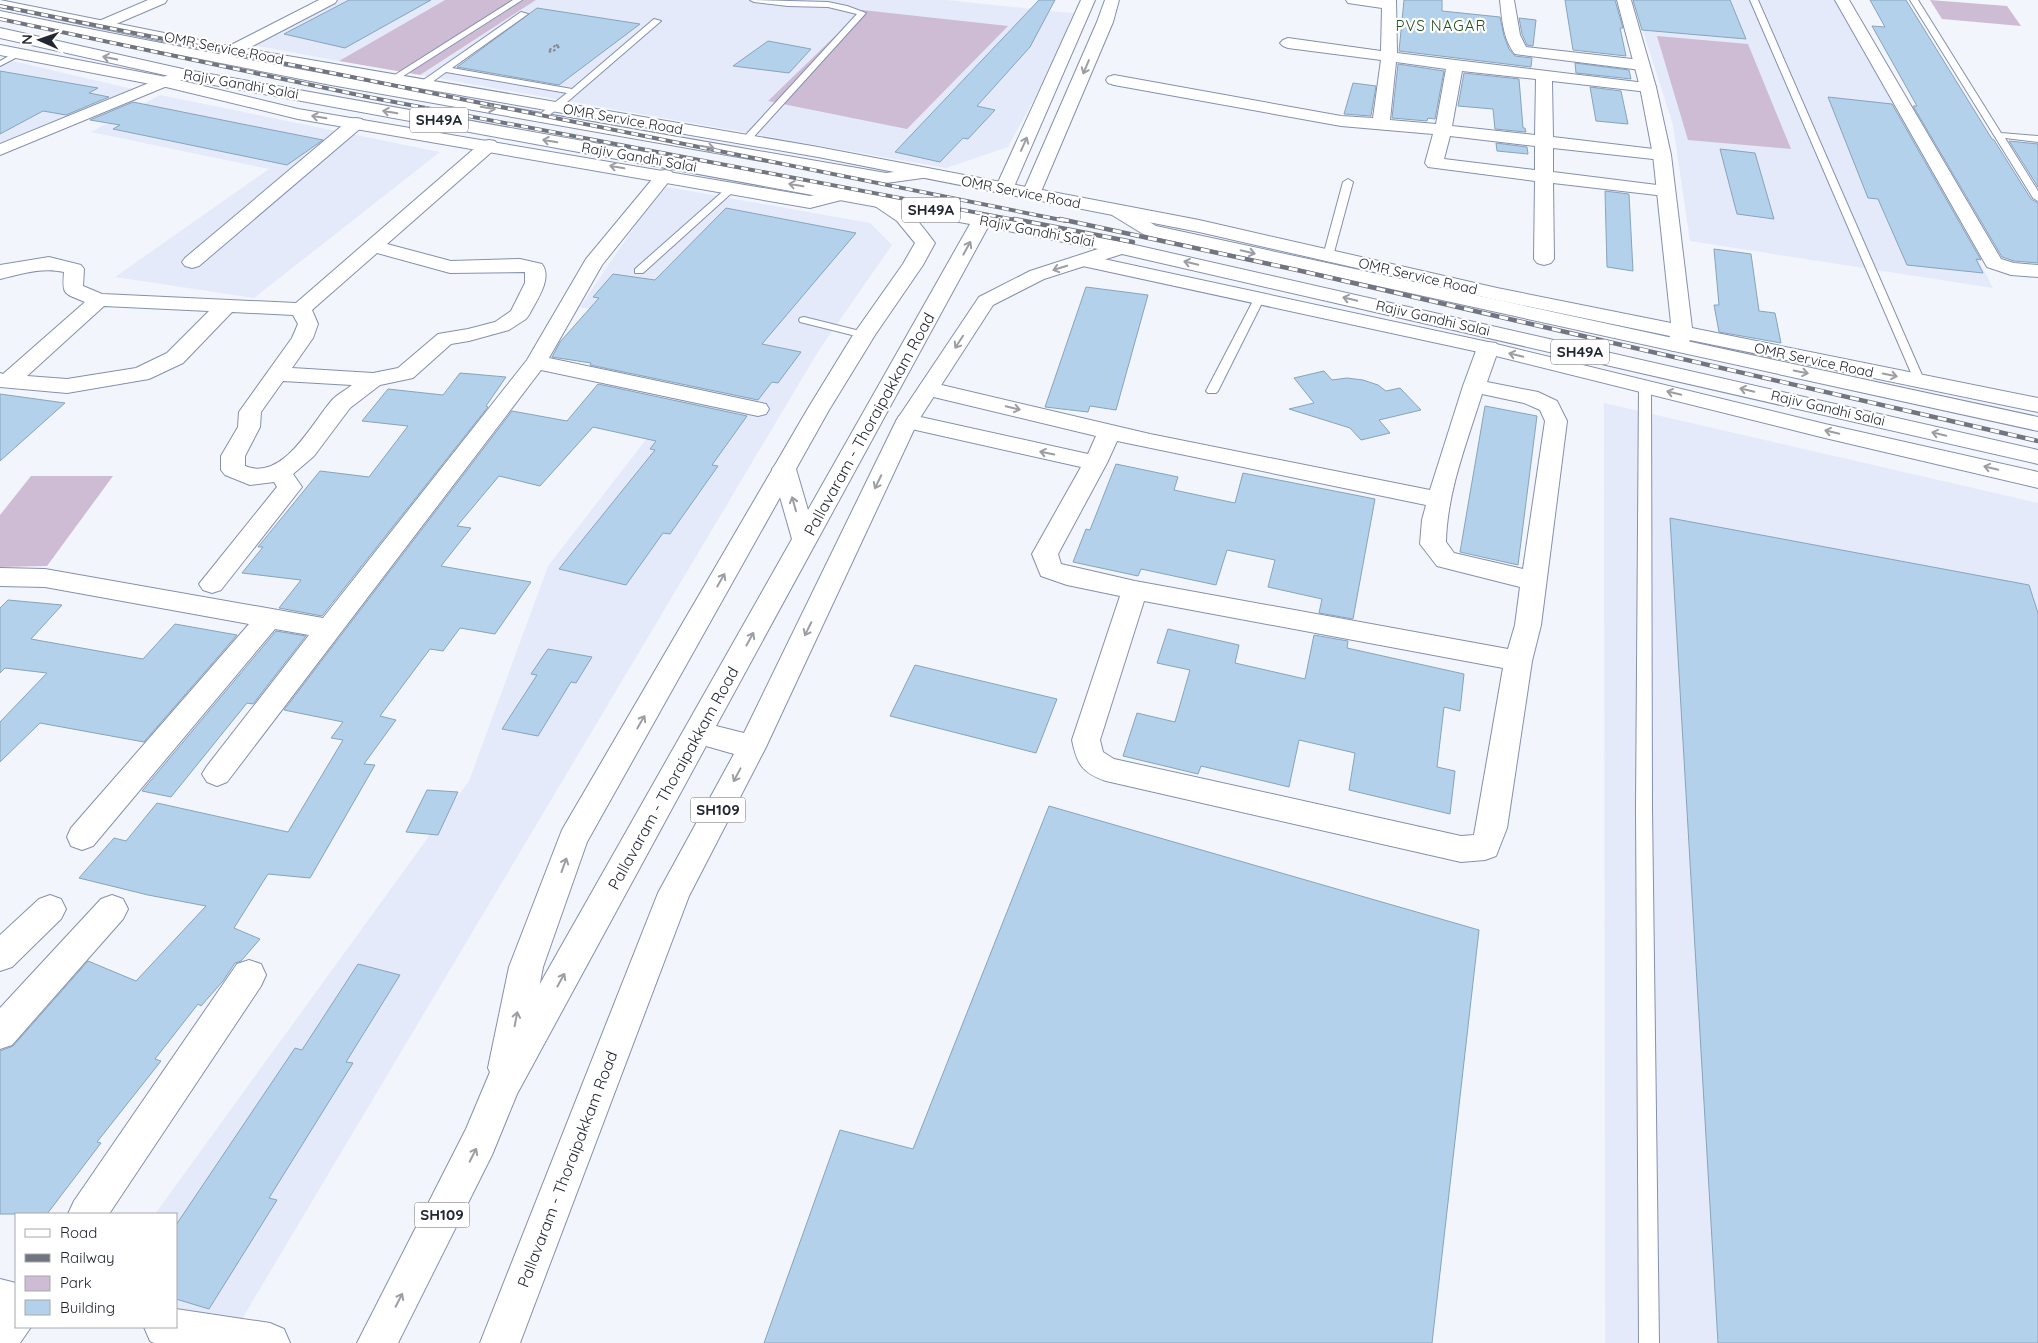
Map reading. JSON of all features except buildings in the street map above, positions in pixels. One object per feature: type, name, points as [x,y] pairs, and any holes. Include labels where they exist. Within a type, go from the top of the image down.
[{"type":"street","points":[[104,24],[160,0]]},
{"type":"street","points":[[216,59],[330,0]]},
{"type":"street","points":[[1004,189],[1088,0]]},
{"type":"street","points":[[1031,194],[1105,22],[1112,0]]},
{"type":"street","points":[[1353,0],[1389,2],[1389,57],[1381,125]]},
{"type":"street","points":[[1506,0],[1514,40],[1517,48],[1521,51],[1641,65]]},
{"type":"street","points":[[1624,0],[1648,87],[1662,154],[1679,338]]},
{"type":"street","points":[[1842,0],[1994,262],[1998,266],[2011,269],[2038,271]]},
{"type":"street","name":"OMR Service Road","points":[[0,4],[233,51],[746,140],[1199,226],[1679,338],[2038,405]]},
{"type":"street","name":"Rajiv Gandhi Salai","points":[[0,15],[216,59],[539,118],[886,178],[924,173]]},
{"type":"street","name":"Rajiv Gandhi Salai","points":[[0,33],[183,74],[879,200],[1122,248],[2038,457]]},
{"type":"street","points":[[1288,43],[1389,57],[1648,87]]},
{"type":"street","points":[[0,50],[166,82],[289,112],[810,202],[843,194]]},
{"type":"street","points":[[1455,65],[1444,130],[1434,163],[1665,191]]},
{"type":"street","points":[[237,84],[267,68]]},
{"type":"street","points":[[0,150],[73,118],[183,74]]},
{"type":"street","points":[[1544,74],[1544,259]]},
{"type":"street","points":[[1114,80],[1341,121],[1444,130],[1662,154]]},
{"type":"street","points":[[192,262],[356,123]]},
{"type":"street","points":[[0,273],[4,270],[49,263],[74,268],[73,289],[99,300],[301,309],[489,146]]},
{"type":"street","points":[[217,774],[536,362],[594,263],[665,176]]},
{"type":"street","points":[[503,1084],[526,967],[574,840],[784,469],[864,335],[913,265],[925,243],[904,217],[879,200]]},
{"type":"street","name":"Rajiv Gandhi Salai","points":[[1119,211],[1150,230],[1679,338],[2038,424]]},
{"type":"street","name":"Pallavaram - Thoraipakkam Road","points":[[377,1343],[480,1142],[503,1084],[982,220]]},
{"type":"street","points":[[277,374],[373,380],[405,372],[445,338],[502,326],[519,315],[535,283],[535,268],[520,265],[450,267],[374,246]]},
{"type":"street","points":[[1085,261],[1122,248]]},
{"type":"street","points":[[1085,261],[1488,348],[2038,480]]},
{"type":"street","name":"Pallavaram - Thoraipakkam Road","points":[[500,1343],[674,893],[752,747],[907,421],[986,301],[1037,275],[1085,261]]},
{"type":"street","points":[[4,380],[99,300]]},
{"type":"street","points":[[4,380],[67,386],[141,374],[175,358],[226,306]]},
{"type":"street","points":[[301,309],[308,324],[302,338],[250,412],[249,427],[233,456],[233,470],[250,477],[280,473],[306,450],[342,403],[373,380]]},
{"type":"street","points":[[1488,348],[1449,463],[1434,520],[1433,544],[1446,560],[1534,581]]},
{"type":"street","points":[[536,362],[758,409]]},
{"type":"street","points":[[1135,590],[1086,740],[1090,758],[1106,769],[1461,849],[1485,847],[1492,828],[1518,661],[1528,625],[1556,421],[1549,406],[1530,397],[1474,386]]},
{"type":"street","points":[[929,389],[965,396],[1109,432],[1341,478],[1439,500]]},
{"type":"street","points":[[907,421],[948,432],[1094,463]]},
{"type":"street","points":[[1109,432],[1045,554],[1050,570],[1068,576],[1135,590],[1518,661]]},
{"type":"street","points":[[784,469],[804,540]]},
{"type":"street","points":[[212,584],[290,487],[280,473]]},
{"type":"street","points":[[0,577],[46,578],[268,620],[328,629]]},
{"type":"street","points":[[82,837],[268,620]]},
{"type":"street","points":[[698,733],[752,747]]},
{"type":"street","points":[[0,956],[50,909]]},
{"type":"street","points":[[0,1033],[112,909]]},
{"type":"street","points":[[88,1213],[249,975]]},
{"type":"street","points":[[0,1299],[15,1303]]},
{"type":"street","points":[[0,1337],[15,1317]]},
{"type":"street","points":[[171,1328],[270,1343]]},
{"type":"lane","points":[[394,78],[518,0]]},
{"type":"lane","points":[[746,140],[862,13],[848,7],[814,2],[792,4],[754,0]]},
{"type":"lane","points":[[1754,0],[1920,382]]},
{"type":"lane","points":[[1914,0],[2038,198]]},
{"type":"lane","points":[[425,83],[524,14]]},
{"type":"lane","points":[[539,118],[573,92],[657,21]]},
{"type":"lane","points":[[0,64],[19,54]]},
{"type":"lane","points":[[445,69],[573,92]]},
{"type":"lane","points":[[1998,135],[2038,139]]},
{"type":"lane","points":[[1328,256],[1348,182]]},
{"type":"lane","points":[[639,271],[732,188]]},
{"type":"lane","points":[[1212,391],[1259,299]]},
{"type":"lane","points":[[804,320],[864,335]]},
{"type":"lane","points":[[1645,387],[1644,818],[1649,1343]]},
{"type":"shaded area","points":[[337,0],[445,0],[339,61],[252,45]]},
{"type":"shaded area","points":[[536,0],[946,0],[1080,14],[1008,147],[946,168],[420,75]]},
{"type":"shaded area","points":[[1633,0],[1846,0],[1993,288],[1690,241],[1673,125]]},
{"type":"shaded area","points":[[4,59],[133,89],[0,145],[0,61]]},
{"type":"shaded area","points":[[160,95],[440,152],[254,298],[115,277],[269,169],[91,132]]},
{"type":"shaded area","points":[[662,186],[870,223],[892,245],[819,350],[239,1324],[178,1311],[178,1213],[156,1213],[469,781],[548,566],[728,334],[580,307]]},
{"type":"shaded area","points":[[1604,403],[2038,503],[2038,1343],[1605,1343]]},
{"type":"green space","points":[[445,0],[536,0],[420,75],[339,61]]},
{"type":"green space","points":[[1930,0],[2007,6],[2021,26],[1942,19]]},
{"type":"green space","points":[[862,10],[1008,26],[907,129],[768,101]]},
{"type":"green space","points":[[1657,36],[1748,44],[1791,149],[1688,140]]},
{"type":"green space","points":[[31,476],[113,476],[47,566],[0,567],[0,515]]},
{"type":"railway","points":[[0,6],[1066,221]]},
{"type":"railway","points":[[0,19],[368,97],[1021,221]]},
{"type":"railway","points":[[1014,219],[1133,242]]},
{"type":"railway","points":[[1060,219],[1297,270],[2038,441]]},
{"type":"district","name":"PVS NAGAR","points":[[1441,26]]}]
